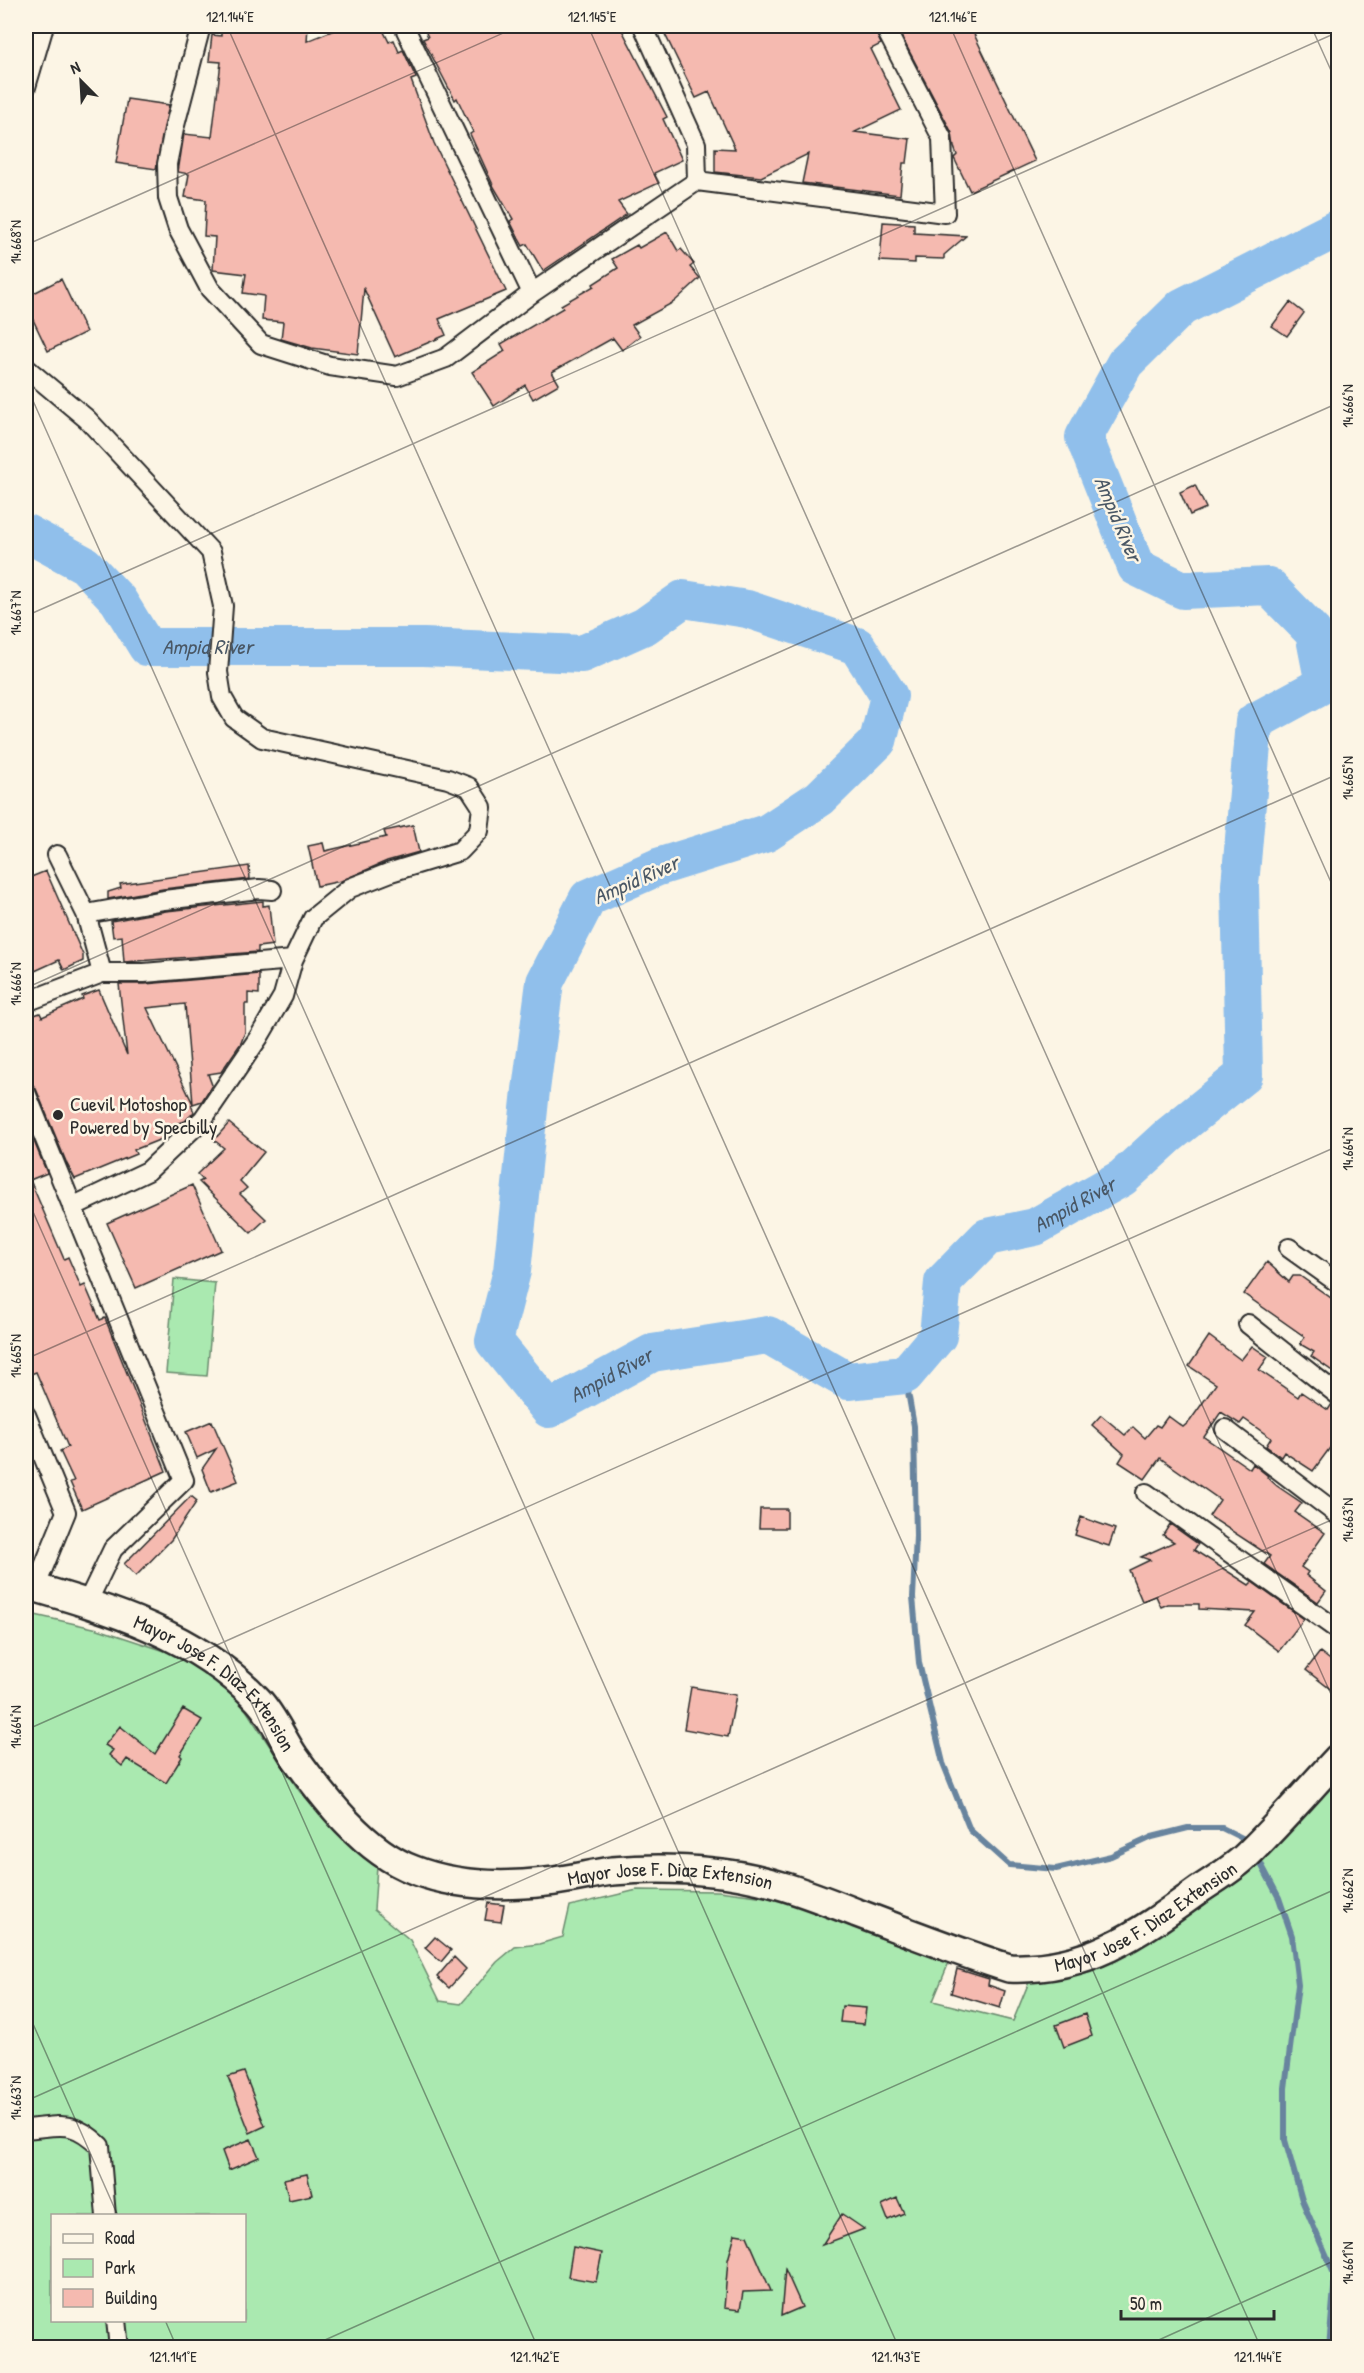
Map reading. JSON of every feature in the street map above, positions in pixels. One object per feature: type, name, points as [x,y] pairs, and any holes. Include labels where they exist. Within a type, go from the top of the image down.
[{"type":"street","points":[[26,87],[44,26]]},
{"type":"street","points":[[201,26],[167,164],[168,198],[178,229],[210,289],[261,344],[330,366],[398,376],[446,358],[532,293],[697,181],[945,213],[942,138],[884,26]]},
{"type":"street","points":[[404,26],[532,293]]},
{"type":"street","points":[[643,26],[696,144],[697,181]]},
{"type":"street","points":[[26,368],[87,419],[211,552],[223,606],[218,672],[222,697],[234,718],[262,738],[448,779],[469,787],[482,807],[479,831],[460,851],[391,872],[350,888],[313,918],[293,960],[283,996],[259,1037],[203,1119],[148,1171],[72,1207]]},
{"type":"street","points":[[57,855],[86,914],[102,973]]},
{"type":"street","points":[[86,914],[180,898],[272,890]]},
{"type":"street","points":[[26,1002],[102,973],[144,973],[293,960]]},
{"type":"street","points":[[26,1093],[184,1480],[113,1549],[87,1603]]},
{"type":"street","points":[[1289,1248],[1338,1283]]},
{"type":"street","points":[[1248,1324],[1338,1395]]},
{"type":"street","points":[[26,1415],[66,1512],[30,1587]]},
{"type":"street","points":[[1225,1429],[1338,1515]]},
{"type":"street","points":[[1146,1493],[1338,1629]]},
{"type":"street","name":"Mayor Jose F. Diaz Extension","points":[[30,1587],[87,1603],[156,1629],[197,1650],[232,1674],[261,1702],[294,1756],[352,1829],[386,1857],[412,1870],[444,1879],[486,1885],[545,1882],[610,1872],[658,1868],[716,1872],[793,1888],[1009,1968],[1038,1969],[1077,1962],[1109,1949],[1174,1908],[1246,1856],[1338,1758]]},
{"type":"street","points":[[26,2129],[62,2126],[79,2128],[99,2146],[106,2214]]},
{"type":"street","points":[[116,2322],[119,2348]]},
{"type":"green space","points":[[174,1279],[215,1283],[207,1376],[166,1373]]},
{"type":"green space","points":[[26,1613],[98,1629],[177,1655],[214,1675],[246,1710],[300,1792],[377,1866],[374,1910],[410,1940],[440,2001],[461,2004],[497,1962],[515,1947],[539,1944],[563,1937],[570,1906],[637,1890],[719,1891],[781,1899],[952,1955],[933,2001],[1013,2021],[1029,1982],[1111,1962],[1247,1867],[1338,1769],[1338,2347],[26,2348]]},
{"type":"building","points":[[227,26],[308,26],[307,41],[344,26],[381,26],[389,42],[394,40],[399,52],[403,50],[416,78],[411,80],[434,143],[506,291],[439,319],[446,335],[395,357],[364,289],[358,354],[312,348],[281,339],[283,322],[262,320],[264,296],[243,293],[246,274],[213,270],[215,237],[204,236],[206,200],[185,197],[189,174],[178,172],[184,134],[212,137],[221,62],[209,61],[212,35],[221,36],[221,30],[226,31]]},
{"type":"building","points":[[423,26],[620,26],[667,117],[663,119],[682,160],[654,173],[659,183],[618,202],[627,214],[543,271],[527,244],[523,246],[510,221],[513,219],[494,187],[470,134],[473,132],[457,98],[455,100],[423,39],[428,37]]},
{"type":"building","points":[[661,26],[873,26],[881,44],[871,49],[901,110],[855,132],[910,139],[907,163],[903,163],[900,195],[802,183],[808,154],[761,177],[715,172],[715,148],[735,149],[709,92],[696,98]]},
{"type":"building","points":[[896,26],[970,26],[1035,161],[970,191],[954,158],[957,155],[952,133]]},
{"type":"building","points":[[127,99],[169,105],[156,169],[116,163]]},
{"type":"building","points":[[883,222],[914,224],[914,233],[966,236],[944,255],[944,259],[915,258],[915,263],[880,261]]},
{"type":"building","points":[[667,232],[678,251],[681,249],[694,264],[690,267],[700,278],[674,302],[632,325],[640,336],[622,350],[613,338],[552,372],[559,384],[533,399],[525,385],[494,406],[472,372],[505,351],[501,344],[563,308],[561,305],[594,286],[593,284],[618,268],[612,259],[637,245],[639,248]]},
{"type":"building","points":[[61,279],[86,332],[48,351],[26,305],[26,297]]},
{"type":"building","points":[[1290,302],[1304,313],[1287,336],[1272,326]]},
{"type":"building","points":[[1195,485],[1206,508],[1190,515],[1180,492]]},
{"type":"building","points":[[413,825],[419,852],[387,861],[341,881],[317,886],[308,846],[323,843],[325,851],[386,837],[384,831]]},
{"type":"building","points":[[249,866],[250,879],[163,889],[108,899],[108,892],[121,888],[120,884]]},
{"type":"building","points":[[46,871],[83,955],[83,961],[64,970],[59,960],[26,975],[26,954],[32,951],[26,935],[26,879]]},
{"type":"building","points":[[263,901],[263,906],[269,905],[273,945],[258,947],[258,952],[124,962],[122,936],[113,937],[111,921],[166,911]]},
{"type":"building","points":[[259,974],[259,994],[248,993],[248,1004],[245,1004],[245,1032],[241,1043],[221,1072],[208,1074],[212,1085],[202,1101],[191,1105],[194,1112],[185,1121],[161,1128],[164,1138],[134,1150],[136,1154],[75,1179],[36,1089],[32,1084],[26,1082],[26,1018],[40,1013],[42,1017],[83,999],[82,996],[99,990],[127,1055],[119,984],[145,984]],"holes":[[[185,1004],[193,1104],[147,1008]]]},
{"type":"building","points":[[26,1122],[47,1173],[30,1180],[64,1259],[68,1257],[81,1287],[85,1285],[100,1320],[105,1318],[166,1471],[82,1509],[70,1482],[74,1481],[60,1451],[68,1447],[36,1372],[26,1376]]},
{"type":"building","points":[[229,1123],[264,1152],[240,1181],[247,1188],[240,1194],[266,1219],[251,1233],[199,1182],[203,1180],[197,1174],[224,1148],[214,1140]]},
{"type":"building","points":[[192,1185],[221,1250],[136,1288],[107,1223]]},
{"type":"building","points":[[1267,1262],[1289,1282],[1293,1276],[1300,1276],[1338,1303],[1338,1375],[1311,1356],[1314,1352],[1300,1344],[1305,1337],[1244,1294]]},
{"type":"building","points":[[1209,1336],[1241,1360],[1252,1346],[1268,1357],[1259,1370],[1298,1397],[1301,1392],[1328,1410],[1332,1404],[1338,1406],[1338,1449],[1332,1445],[1313,1471],[1284,1452],[1281,1457],[1266,1446],[1271,1438],[1244,1419],[1240,1424],[1221,1412],[1204,1437],[1250,1469],[1253,1464],[1277,1486],[1302,1503],[1295,1512],[1325,1533],[1301,1567],[1308,1572],[1306,1575],[1326,1591],[1318,1602],[1264,1564],[1270,1556],[1209,1516],[1220,1500],[1160,1458],[1145,1479],[1119,1462],[1124,1454],[1092,1425],[1101,1415],[1125,1435],[1133,1427],[1145,1438],[1156,1425],[1160,1427],[1168,1416],[1183,1427],[1190,1421],[1216,1384],[1189,1366]]},
{"type":"building","points":[[212,1421],[238,1481],[211,1492],[202,1469],[216,1449],[197,1458],[186,1432]]},
{"type":"building","points":[[191,1496],[197,1501],[171,1540],[136,1576],[124,1564]]},
{"type":"building","points":[[760,1509],[787,1509],[787,1528],[759,1528]]},
{"type":"building","points":[[1081,1517],[1115,1529],[1109,1546],[1075,1535]]},
{"type":"building","points":[[1170,1524],[1198,1544],[1194,1550],[1249,1585],[1252,1582],[1304,1619],[1279,1651],[1245,1625],[1255,1612],[1199,1609],[1199,1604],[1168,1604],[1161,1607],[1156,1596],[1142,1601],[1129,1570],[1150,1560],[1141,1557],[1174,1542],[1163,1535]]},
{"type":"building","points":[[1320,1652],[1338,1666],[1338,1695],[1306,1670]]},
{"type":"building","points":[[691,1687],[736,1695],[728,1737],[684,1729]]},
{"type":"building","points":[[183,1709],[202,1720],[166,1783],[127,1759],[122,1766],[109,1755],[113,1750],[105,1745],[120,1726],[155,1754]]},
{"type":"building","points":[[488,1903],[504,1905],[501,1922],[485,1920]]},
{"type":"building","points":[[435,1937],[451,1950],[441,1962],[425,1948]]},
{"type":"building","points":[[454,1957],[466,1969],[449,1988],[437,1977]]},
{"type":"building","points":[[957,1969],[989,1979],[988,1985],[1005,1991],[1000,2008],[951,1993]]},
{"type":"building","points":[[842,2006],[866,2008],[864,2024],[840,2022]]},
{"type":"building","points":[[1085,2014],[1092,2036],[1064,2047],[1056,2025]]},
{"type":"building","points":[[244,2072],[265,2126],[250,2133],[228,2077]]},
{"type":"building","points":[[251,2139],[259,2157],[229,2170],[222,2151]]},
{"type":"building","points":[[307,2174],[312,2195],[289,2200],[284,2179]]},
{"type":"building","points":[[897,2198],[904,2213],[888,2220],[882,2205]]},
{"type":"building","points":[[842,2214],[864,2229],[822,2245]]},
{"type":"building","points":[[735,2234],[747,2236],[771,2291],[743,2292],[740,2310],[724,2308],[728,2260]]},
{"type":"building","points":[[573,2247],[602,2253],[596,2282],[568,2277]]},
{"type":"building","points":[[785,2269],[802,2307],[781,2316]]},
{"type":"waterway","name":"Ampid River","points":[[26,533],[85,565],[118,600],[147,647],[424,647],[582,654],[645,626],[683,599],[747,609],[857,646],[889,696],[878,741],[820,798],[767,833],[658,867],[588,898],[545,982],[512,1271],[494,1341],[549,1409],[652,1353],[768,1335],[848,1381],[905,1375],[938,1336],[943,1282],[987,1237],[1035,1227],[1122,1178],[1168,1136],[1244,1075],[1240,885],[1254,722],[1324,684],[1314,633],[1268,586],[1183,590],[1136,567],[1084,437],[1125,363],[1182,307],[1338,228]]},
{"type":"waterway","points":[[905,1375],[914,1426],[916,1536],[913,1597],[919,1663],[943,1763],[970,1830],[1009,1865],[1056,1869],[1111,1856],[1152,1837],[1188,1828],[1222,1828],[1244,1839]]},
{"type":"waterway","points":[[1260,1862],[1279,1898],[1292,1936],[1298,1985],[1285,2088],[1285,2140],[1302,2200],[1335,2276],[1329,2348]]},
{"type":"place","name":"Cuevil Motoshop Powered by Specbilly","points":[[58,1115]]}]
